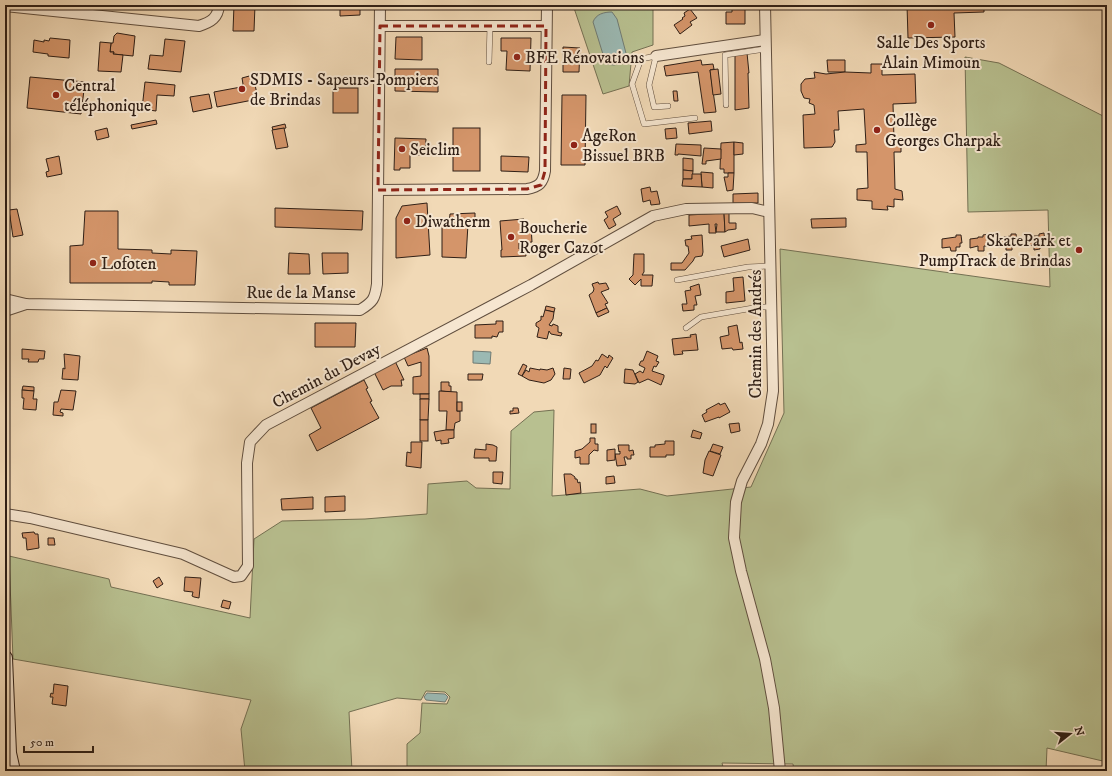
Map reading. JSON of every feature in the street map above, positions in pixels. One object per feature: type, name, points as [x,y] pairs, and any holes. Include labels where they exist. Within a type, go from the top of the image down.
[{"type":"main road","points":[[5,658],[9,753],[12,771]]},
{"type":"street","points":[[5,6],[199,26],[210,23],[218,13],[219,5]]},
{"type":"street","name":"Rue de la Manse","points":[[26,304],[360,310],[369,304],[375,297],[376,290],[380,5]]},
{"type":"street","points":[[378,190],[527,189],[541,185],[544,180],[545,171],[547,5]]},
{"type":"street","name":"Chemin des Andrés","points":[[765,5],[770,266],[774,375],[772,404],[768,424],[761,444],[742,482],[736,502],[734,538],[741,571],[765,659],[774,708],[780,771]]},
{"type":"street","points":[[380,26],[546,26]]},
{"type":"street","points":[[656,56],[765,45]]},
{"type":"street","name":"Chemin du Devay","points":[[5,514],[30,518],[183,554],[234,577],[241,576],[248,566],[247,463],[250,442],[266,425],[531,285],[653,216],[686,209],[752,208],[769,212]]},
{"type":"street","points":[[5,299],[26,304]]},
{"type":"street","points":[[5,311],[26,304]]},
{"type":"lane","points":[[489,62],[490,26]]},
{"type":"lane","points":[[726,105],[725,55],[765,45]]},
{"type":"lane","points":[[668,106],[654,107],[649,85],[656,56],[640,59],[632,84],[644,124],[695,118]]},
{"type":"lane","points":[[677,280],[748,267],[770,266]]},
{"type":"lane","points":[[686,328],[701,317],[759,307],[772,307]]},
{"type":"highlighted area","points":[[380,26],[546,26],[545,171],[541,185],[527,189],[378,190]]},
{"type":"green space","points":[[573,5],[653,5],[653,45],[632,52],[629,86],[603,94]]},
{"type":"green space","points":[[965,57],[999,63],[1107,118],[1107,762],[1047,748],[1046,771],[794,771],[793,764],[722,763],[724,771],[407,771],[407,744],[420,733],[422,703],[447,704],[450,697],[445,692],[426,691],[421,700],[397,698],[349,712],[352,771],[245,771],[241,729],[251,700],[13,659],[9,556],[109,579],[111,587],[250,618],[254,539],[282,521],[365,519],[427,514],[428,484],[467,481],[476,488],[510,489],[511,431],[534,412],[554,410],[552,496],[640,489],[667,496],[751,487],[784,413],[780,249],[1050,287],[1048,210],[968,212]]},
{"type":"water","points":[[612,12],[617,19],[627,57],[625,62],[614,65],[606,64],[593,22],[596,17],[601,14]]},
{"type":"water","points":[[473,351],[491,352],[490,364],[473,363]]},
{"type":"water","points":[[427,693],[445,694],[448,697],[445,702],[426,700],[424,697]]},
{"type":"building","points":[[234,5],[255,5],[254,31],[233,31]]},
{"type":"building","points":[[340,5],[360,5],[360,15],[340,16]]},
{"type":"building","points":[[732,5],[745,5],[745,24],[726,24],[726,12],[732,12]]},
{"type":"building","name":"Salle Des Sports Alain Mimoun","points":[[907,5],[984,5],[984,12],[954,13],[955,37],[908,38]]},
{"type":"building","points":[[690,9],[697,18],[690,22],[692,25],[680,34],[674,25],[683,19],[682,18],[685,16],[684,13]]},
{"type":"building","points":[[117,33],[135,36],[133,56],[113,54],[114,52],[110,52],[111,43],[113,43],[114,36]]},
{"type":"building","points":[[396,37],[422,37],[422,60],[395,59]]},
{"type":"building","points":[[50,38],[70,40],[69,58],[48,56],[48,54],[33,52],[34,40],[44,42],[44,40],[49,41]]},
{"type":"building","points":[[501,38],[531,38],[530,71],[506,70],[507,51],[501,51]]},
{"type":"building","points":[[165,39],[185,41],[181,72],[148,69],[150,55],[163,56]]},
{"type":"building","points":[[100,42],[111,43],[110,52],[114,52],[113,54],[123,55],[121,72],[98,71]]},
{"type":"building","points":[[563,47],[580,48],[579,72],[563,72]]},
{"type":"building","points":[[747,53],[749,73],[749,108],[735,110],[735,55]]},
{"type":"building","points":[[701,60],[702,65],[713,64],[714,69],[710,70],[716,112],[704,113],[698,72],[666,76],[664,66]]},
{"type":"building","points":[[827,60],[845,60],[845,72],[828,72]]},
{"type":"building","name":"Collège Georges Charpak","points":[[871,64],[882,64],[882,75],[915,74],[916,103],[893,104],[894,140],[901,141],[901,152],[894,152],[895,189],[902,191],[903,200],[894,199],[894,207],[887,206],[888,210],[872,209],[872,201],[857,200],[857,189],[868,188],[867,152],[856,152],[856,145],[866,144],[864,109],[838,111],[839,130],[834,130],[835,142],[832,147],[804,148],[803,115],[815,114],[814,105],[809,103],[810,99],[804,98],[801,91],[801,84],[805,79],[815,78],[814,72],[826,74],[845,72],[871,73]]},
{"type":"building","points":[[395,69],[438,69],[438,92],[395,91]]},
{"type":"building","points":[[718,69],[721,94],[713,95],[710,70]]},
{"type":"building","name":"SDMIS - Sapeurs-Pompiers de Brindas","points":[[253,75],[258,99],[217,107],[214,92],[241,87],[243,84],[242,78]]},
{"type":"building","name":"Central téléphonique","points":[[30,77],[85,82],[81,114],[27,108]]},
{"type":"building","points":[[145,82],[175,85],[174,96],[157,95],[156,111],[142,109]]},
{"type":"building","points":[[333,88],[358,88],[358,113],[333,113]]},
{"type":"building","points":[[673,91],[677,91],[678,101],[674,101]]},
{"type":"building","points":[[209,94],[212,108],[193,112],[190,97]]},
{"type":"building","points":[[562,95],[586,95],[585,165],[561,165]]},
{"type":"building","points":[[156,120],[157,124],[132,129],[131,125]]},
{"type":"building","points":[[711,121],[712,131],[689,134],[688,123]]},
{"type":"building","points":[[285,124],[286,128],[273,130],[272,127]]},
{"type":"building","points":[[107,128],[109,137],[97,140],[95,131]]},
{"type":"building","points":[[284,128],[288,147],[276,149],[272,130]]},
{"type":"building","points":[[453,128],[480,128],[480,171],[453,171]]},
{"type":"building","points":[[676,128],[677,138],[666,139],[665,129]]},
{"type":"building","points":[[395,138],[426,139],[425,155],[410,155],[410,168],[400,168],[400,170],[394,170]]},
{"type":"building","points":[[734,142],[734,173],[724,173],[724,169],[720,169],[721,143]]},
{"type":"building","points":[[734,142],[743,143],[743,154],[734,155]]},
{"type":"building","points":[[676,144],[701,145],[701,156],[675,155]]},
{"type":"building","points":[[704,148],[721,149],[721,159],[706,161],[706,164],[702,164]]},
{"type":"building","points":[[59,156],[62,174],[47,177],[46,172],[49,171],[46,159]]},
{"type":"building","points":[[501,156],[529,157],[528,172],[501,171]]},
{"type":"building","points":[[683,158],[693,159],[693,171],[683,170]]},
{"type":"building","points":[[683,170],[693,171],[692,179],[683,179]]},
{"type":"building","points":[[701,172],[713,173],[713,188],[702,187]]},
{"type":"building","points":[[728,173],[734,173],[733,190],[727,191],[724,177],[728,177]]},
{"type":"building","points":[[692,174],[701,174],[702,187],[682,186],[683,179],[692,179]]},
{"type":"building","points":[[650,187],[651,192],[657,191],[660,204],[651,205],[650,200],[643,202],[641,189]]},
{"type":"building","points":[[758,193],[758,203],[733,203],[733,194]]},
{"type":"building","points":[[427,203],[430,255],[396,258],[396,218],[402,206]]},
{"type":"building","points":[[617,206],[621,214],[613,219],[616,225],[609,229],[604,220],[608,217],[605,212]]},
{"type":"building","points":[[275,208],[363,211],[362,230],[275,227]]},
{"type":"building","points":[[17,209],[23,235],[13,237],[9,210]]},
{"type":"building","points":[[9,210],[10,219],[5,220],[5,211]]},
{"type":"building","points":[[85,211],[118,211],[118,249],[152,250],[152,253],[171,254],[171,250],[197,251],[195,285],[169,285],[169,282],[152,281],[152,283],[70,283],[70,246],[83,245]]},
{"type":"building","points":[[475,213],[475,224],[449,224],[450,214]]},
{"type":"building","points":[[724,213],[725,232],[716,232],[717,224],[715,224],[716,233],[709,233],[709,224],[689,226],[689,215]]},
{"type":"building","points":[[724,213],[729,213],[729,223],[736,223],[736,229],[725,232]]},
{"type":"building","points":[[846,218],[846,227],[812,228],[811,219]]},
{"type":"building","points":[[524,219],[525,226],[531,226],[532,242],[519,243],[519,249],[525,248],[526,256],[501,257],[500,221]]},
{"type":"building","points":[[442,224],[468,224],[466,258],[442,257]]},
{"type":"building","points":[[1044,233],[1045,242],[1043,242],[1043,245],[1040,245],[1040,249],[1034,250],[1034,245],[1025,246],[1025,237],[1039,236],[1039,234]]},
{"type":"building","points":[[989,234],[989,243],[987,243],[987,246],[984,246],[984,251],[978,251],[978,246],[970,248],[970,239],[983,237],[983,235]]},
{"type":"building","points":[[1011,234],[1016,234],[1017,242],[1015,242],[1015,246],[1012,246],[1012,250],[1006,250],[1006,246],[998,247],[997,238],[1011,236]]},
{"type":"building","points":[[702,235],[702,256],[695,257],[685,270],[671,270],[671,263],[682,263],[689,253],[685,240],[692,239],[691,236]]},
{"type":"building","points":[[956,235],[961,235],[962,243],[960,243],[960,247],[956,247],[956,251],[951,251],[950,247],[942,248],[942,239],[956,237]]},
{"type":"building","points":[[748,239],[750,250],[724,257],[721,246]]},
{"type":"building","points":[[289,253],[309,254],[310,274],[288,274]]},
{"type":"building","points":[[322,253],[348,253],[348,273],[323,274]]},
{"type":"building","points":[[634,254],[644,254],[644,272],[642,275],[653,275],[652,286],[641,286],[641,279],[635,285],[629,279],[633,275]]},
{"type":"building","points":[[743,277],[745,301],[726,303],[726,292],[734,291],[733,278]]},
{"type":"building","points":[[598,282],[599,284],[606,283],[609,289],[601,292],[608,303],[605,304],[607,308],[596,313],[589,295],[594,289],[592,284]]},
{"type":"building","points":[[699,284],[701,295],[695,296],[697,305],[694,305],[694,310],[683,311],[682,304],[687,304],[685,291],[691,290],[690,287]]},
{"type":"building","points":[[546,306],[555,308],[554,312],[545,310]]},
{"type":"building","points":[[607,308],[609,312],[598,317],[596,313]]},
{"type":"building","points":[[545,310],[554,312],[553,319],[549,325],[552,326],[553,324],[558,326],[558,332],[562,333],[561,336],[551,334],[549,331],[547,339],[537,337],[539,328],[536,326],[536,323],[541,320],[541,316],[543,317]]},
{"type":"building","points":[[496,321],[503,321],[503,332],[499,332],[497,337],[492,336],[492,338],[475,338],[475,325],[496,324]]},
{"type":"building","points":[[315,323],[356,323],[355,347],[315,347]]},
{"type":"building","points":[[737,325],[740,343],[742,342],[743,349],[722,349],[720,337],[729,335],[728,327]]},
{"type":"building","points":[[696,334],[698,350],[682,351],[683,354],[674,355],[672,339],[691,337],[690,335]]},
{"type":"building","points":[[427,348],[429,356],[429,394],[413,394],[413,377],[421,376],[421,362],[408,366],[404,357]]},
{"type":"building","points":[[22,349],[45,351],[44,359],[39,359],[38,362],[28,362],[29,359],[22,359]]},
{"type":"building","points":[[647,351],[658,356],[656,361],[659,362],[656,367],[654,366],[652,371],[664,375],[661,385],[648,379],[639,383],[635,374],[640,371],[643,373],[645,368],[639,365],[641,361],[643,361]]},
{"type":"building","points":[[64,354],[80,356],[78,380],[62,379],[63,368],[65,369]]},
{"type":"building","points":[[602,354],[608,358],[609,355],[613,358],[607,368],[605,366],[600,375],[584,383],[579,373],[592,366],[596,360],[598,361]]},
{"type":"building","points":[[395,361],[404,380],[401,380],[402,386],[391,386],[383,390],[374,372]]},
{"type":"building","points":[[523,364],[527,366],[522,376],[518,374]]},
{"type":"building","points":[[530,368],[547,370],[553,368],[555,374],[551,380],[544,383],[529,380],[522,376],[526,370],[529,372]]},
{"type":"building","points":[[564,368],[571,369],[570,379],[563,379]]},
{"type":"building","points":[[625,369],[633,370],[638,382],[635,384],[624,383]]},
{"type":"building","points":[[468,374],[483,374],[482,380],[468,380]]},
{"type":"building","points":[[364,380],[368,388],[366,389],[372,401],[370,402],[379,418],[317,451],[309,435],[321,428],[311,408]]},
{"type":"building","points":[[441,382],[449,382],[451,392],[441,391]]},
{"type":"building","points":[[23,386],[34,387],[34,391],[22,390]]},
{"type":"building","points":[[22,390],[34,391],[33,399],[37,399],[36,410],[23,409],[24,398],[22,398]]},
{"type":"building","points":[[61,390],[76,391],[73,410],[61,409],[60,412],[63,413],[63,416],[53,415],[54,402],[58,402]]},
{"type":"building","points":[[439,391],[457,392],[457,411],[460,411],[460,421],[455,423],[454,430],[446,430],[447,411],[439,411]]},
{"type":"building","points":[[420,394],[429,394],[429,399],[420,399]]},
{"type":"building","points":[[420,399],[429,399],[428,420],[420,420]]},
{"type":"building","points":[[457,402],[462,402],[462,411],[457,411]]},
{"type":"building","points":[[719,403],[720,405],[725,403],[730,412],[719,418],[705,422],[702,415],[707,412],[706,410]]},
{"type":"building","points":[[513,408],[518,408],[519,413],[510,414],[510,411],[513,411]]},
{"type":"building","points":[[420,420],[428,420],[428,441],[420,441]]},
{"type":"building","points":[[739,423],[740,431],[731,433],[729,424]]},
{"type":"building","points":[[591,424],[596,424],[596,433],[591,433]]},
{"type":"building","points":[[454,430],[454,438],[448,439],[449,443],[441,444],[441,440],[436,441],[434,432]]},
{"type":"building","points":[[693,430],[702,433],[700,439],[691,437]]},
{"type":"building","points":[[590,438],[595,438],[595,444],[598,444],[598,451],[594,450],[589,455],[589,464],[580,464],[580,457],[575,458],[575,451],[582,449],[590,442]]},
{"type":"building","points":[[665,441],[674,441],[674,455],[666,455],[666,457],[650,457],[650,447],[665,444]]},
{"type":"building","points":[[411,442],[422,442],[421,468],[406,466],[407,452],[411,453]]},
{"type":"building","points":[[486,444],[497,447],[496,461],[489,461],[489,458],[474,458],[475,449],[486,450]]},
{"type":"building","points":[[713,444],[723,447],[720,454],[710,451]]},
{"type":"building","points":[[618,445],[629,445],[629,451],[633,450],[634,455],[631,455],[631,459],[624,457],[626,465],[617,466],[615,454],[620,454]]},
{"type":"building","points":[[615,449],[615,460],[607,461],[607,450]]},
{"type":"building","points":[[709,451],[721,455],[713,476],[703,473],[705,460]]},
{"type":"building","points":[[493,472],[503,472],[502,484],[493,483]]},
{"type":"building","points":[[564,474],[571,474],[575,477],[575,479],[577,479],[578,483],[580,482],[581,493],[566,495]]},
{"type":"building","points":[[614,476],[615,483],[606,484],[606,477]]},
{"type":"building","points":[[345,496],[345,511],[325,512],[325,497]]},
{"type":"building","points":[[313,497],[313,509],[282,510],[281,499]]},
{"type":"building","points":[[34,532],[35,534],[38,534],[39,548],[27,550],[26,538],[23,538],[22,533]]},
{"type":"building","points":[[48,538],[54,538],[55,545],[48,545]]},
{"type":"building","points":[[159,577],[163,584],[157,588],[153,581]]},
{"type":"building","points":[[185,577],[201,578],[199,598],[192,596],[193,592],[184,591]]},
{"type":"building","points":[[223,600],[231,602],[229,609],[221,607]]},
{"type":"building","points":[[54,684],[68,686],[66,706],[52,704],[53,697],[50,697],[51,693],[53,694]]},
{"type":"place","name":"Salle Des Sports Alain Mimoun","points":[[931,25]]},
{"type":"place","name":"BFE Rénovations","points":[[517,57]]},
{"type":"place","name":"SDMIS - Sapeurs-Pompiers de Brindas","points":[[242,89]]},
{"type":"place","name":"Central téléphonique","points":[[56,95]]},
{"type":"place","name":"Collège Georges Charpak","points":[[877,130]]},
{"type":"place","name":"AgeRon Bissuel BRB","points":[[574,145]]},
{"type":"place","name":"Seiclim","points":[[402,149]]},
{"type":"place","name":"Diwatherm","points":[[407,221]]},
{"type":"place","name":"Boucherie Roger Cazot","points":[[511,237]]},
{"type":"place","name":"SkatePark et PumpTrack de Brindas","points":[[1079,250]]},
{"type":"place","name":"Lofoten","points":[[93,263]]}]
